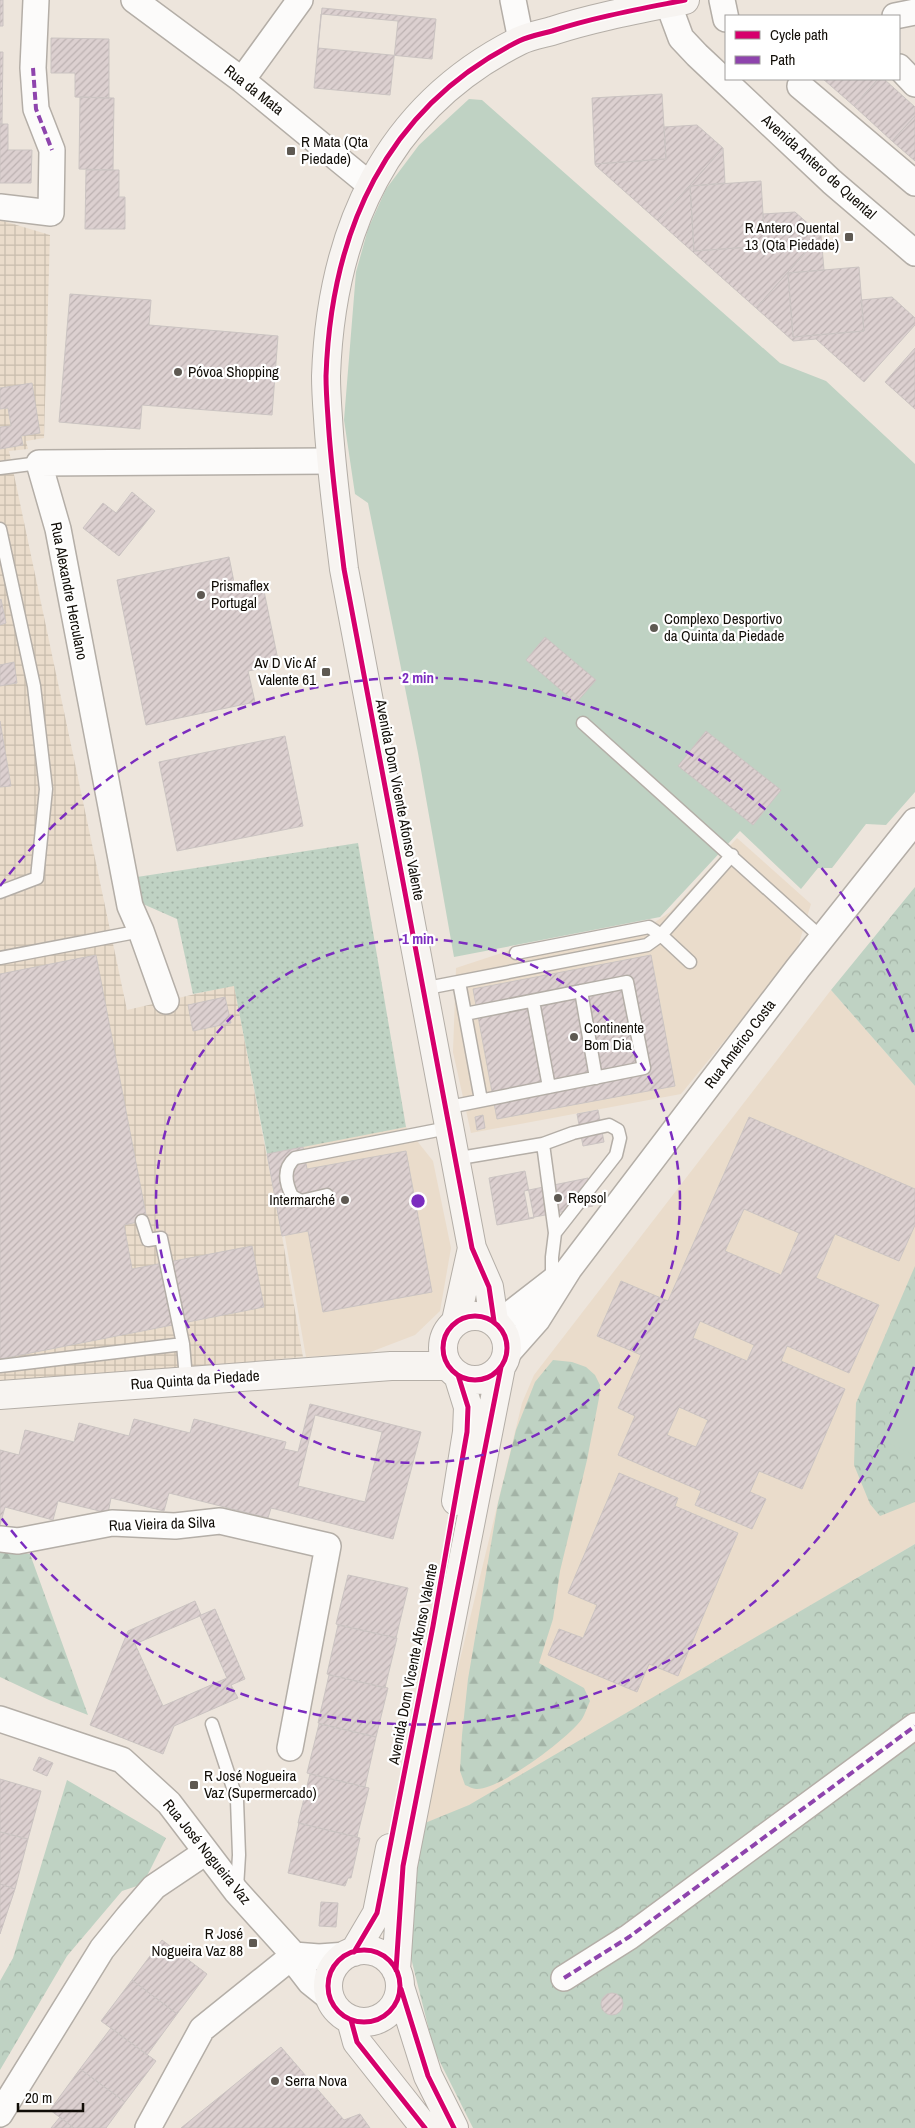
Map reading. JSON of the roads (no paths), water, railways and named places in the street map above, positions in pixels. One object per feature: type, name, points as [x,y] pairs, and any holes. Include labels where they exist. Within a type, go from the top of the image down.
[{"type":"street","points":[[0,207],[51,213],[52,150],[36,109],[33,68],[36,0]]},
{"type":"street","name":"Rua da Mata","points":[[134,0],[242,80],[370,185]]},
{"type":"street","points":[[242,80],[300,0]]},
{"type":"street","points":[[513,0],[521,40]]},
{"type":"street","points":[[722,0],[725,15]]},
{"type":"street","name":"Avenida Dom Vicente Afonso Valente","points":[[496,1323],[489,1287],[472,1248],[454,1159],[344,569],[331,461],[326,376],[333,298],[348,240],[370,185],[399,138],[435,98],[462,76],[521,40],[605,16],[676,2]]},
{"type":"street","name":"Avenida Antero de Quental","points":[[676,2],[681,38],[696,56],[725,78]]},
{"type":"street","points":[[900,15],[915,12]]},
{"type":"street","points":[[900,68],[915,84]]},
{"type":"street","name":"Avenida Antero de Quental","points":[[727,80],[832,182],[915,253]]},
{"type":"street","points":[[800,86],[915,183]]},
{"type":"street","points":[[39,463],[331,461]]},
{"type":"street","name":"Rua Alexandre Herculano","points":[[39,463],[58,529],[130,906],[166,1001]]},
{"type":"street","name":"Rua Américo Costa","points":[[560,1275],[915,821]]},
{"type":"street","name":"Avenida Dom Vicente Afonso Valente","points":[[450,1329],[472,1248]]},
{"type":"street","points":[[496,1323],[560,1275]]},
{"type":"street","points":[[450,1329],[442,1346],[444,1357],[453,1370],[476,1380],[485,1378],[503,1361],[537,1320],[560,1275]]},
{"type":"street","points":[[391,1366],[450,1329],[465,1316],[475,1315],[496,1323],[506,1338],[503,1361]]},
{"type":"street","name":"Avenida Dom Vicente Afonso Valente","points":[[454,2128],[428,2076],[398,1978],[403,1866],[503,1361]]},
{"type":"street","name":"Rua Quinta da Piedade","points":[[0,1395],[391,1366],[453,1370]]},
{"type":"street","name":"Avenida Dom Vicente Afonso Valente","points":[[351,1953],[376,1913],[453,1520],[467,1432],[468,1408],[453,1370]]},
{"type":"street","name":"Rua Vieira da Silva","points":[[0,1539],[18,1542],[112,1523],[175,1526],[220,1521],[328,1546],[290,1748]]},
{"type":"street","name":"Rua José Nogueira Vaz","points":[[0,1719],[122,1760],[169,1803],[236,1891],[294,1955],[300,1969],[310,1982],[330,1998]]},
{"type":"street","points":[[564,1978],[630,1936],[915,1726]]},
{"type":"street","points":[[0,2114],[102,1949],[154,1887],[206,1852]]},
{"type":"street","points":[[148,2128],[202,2029],[294,1955],[319,1957],[351,1953],[372,1951],[382,1955],[398,1978],[398,1998],[393,2008],[385,2016],[363,2023],[351,2020],[342,2015],[330,1998],[329,1978],[339,1961],[351,1953]]},
{"type":"street","points":[[351,2020],[357,2042],[425,2128]]},
{"type":"lane","points":[[0,468],[39,463]]},
{"type":"lane","points":[[0,529],[34,686],[46,788],[37,878],[0,892]]},
{"type":"lane","points":[[583,723],[732,855],[822,938]]},
{"type":"lane","points":[[422,989],[646,945],[662,935],[732,855]]},
{"type":"lane","points":[[516,953],[649,927],[662,935],[690,962]]},
{"type":"lane","points":[[0,958],[141,931]]},
{"type":"lane","points":[[459,982],[481,1100]]},
{"type":"lane","points":[[327,1195],[301,1201],[292,1196],[286,1176],[288,1164],[294,1158],[446,1118],[481,1100],[644,1068],[627,982],[465,1014]]},
{"type":"lane","points":[[581,991],[596,1078]]},
{"type":"lane","points":[[532,1001],[549,1087]]},
{"type":"lane","points":[[454,1159],[543,1144],[573,1133],[609,1125],[613,1126],[618,1130],[620,1138],[616,1155],[555,1233]]},
{"type":"lane","points":[[543,1144],[560,1275]]},
{"type":"lane","points":[[142,1221],[148,1240],[161,1238],[183,1344],[185,1367]]},
{"type":"lane","points":[[0,1366],[183,1344]]},
{"type":"lane","points":[[212,1724],[237,1800],[238,1855],[236,1891]]},
{"type":"place","name":"R Mata (Qta Piedade)","points":[[291,151]]},
{"type":"place","name":"R Antero Quental 13 (Qta Piedade)","points":[[849,237]]},
{"type":"place","name":"Póvoa Shopping","points":[[178,372]]},
{"type":"place","name":"Prismaflex Portugal","points":[[201,595]]},
{"type":"place","name":"Complexo Desportivo da Quinta da Piedade","points":[[654,628]]},
{"type":"place","name":"Av D Vic Af Valente 61","points":[[326,672]]},
{"type":"place","name":"Continente Bom Dia","points":[[574,1037]]},
{"type":"place","name":"Repsol","points":[[558,1198]]},
{"type":"place","name":"Intermarché","points":[[345,1200]]},
{"type":"place","name":"R José Nogueira Vaz (Supermercado)","points":[[194,1785]]},
{"type":"place","name":"R José Nogueira Vaz 88","points":[[253,1943]]},
{"type":"place","name":"Serra Nova","points":[[275,2081]]}]
